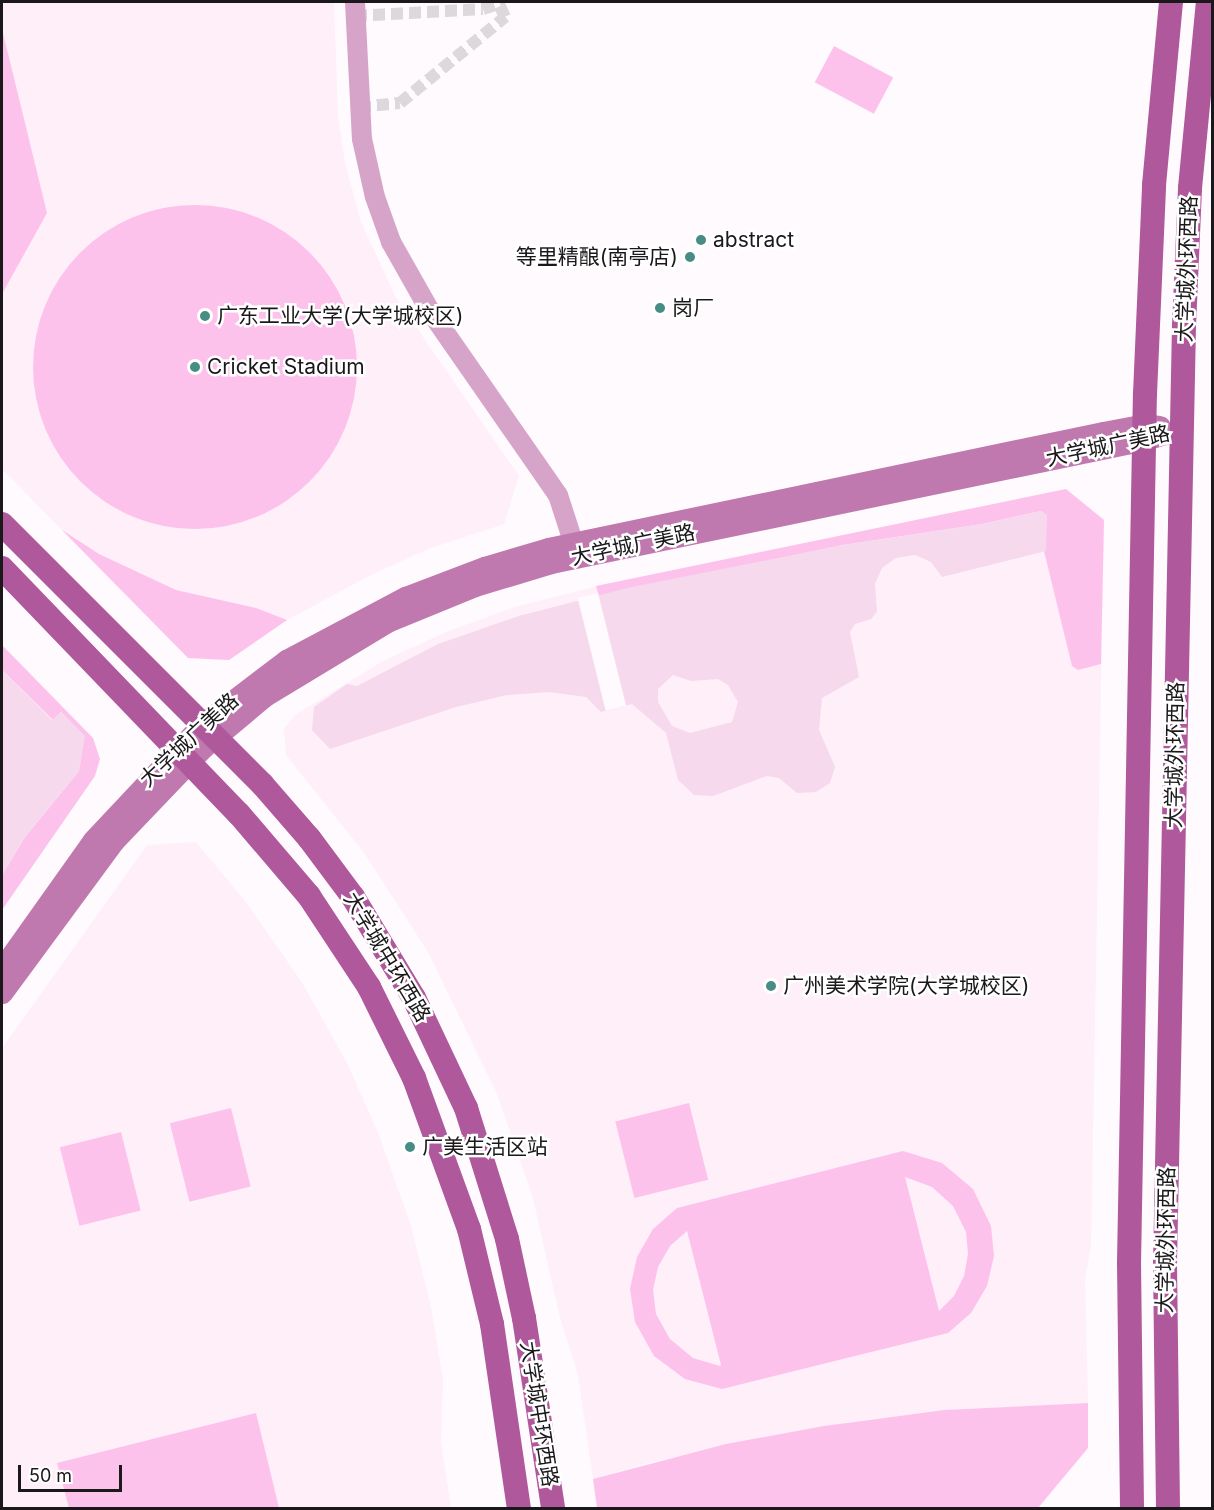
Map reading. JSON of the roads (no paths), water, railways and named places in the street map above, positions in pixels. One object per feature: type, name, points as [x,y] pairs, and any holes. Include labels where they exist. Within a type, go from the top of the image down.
[{"type":"main road","name":"大学城外环西路","points":[[1132,1509],[1129,1263],[1145,394],[1154,185],[1171,2]]},
{"type":"main road","name":"大学城外环西路","points":[[1168,1509],[1165,1264],[1181,429],[1190,188],[1208,2]]},
{"type":"main road","points":[[1144,480],[1130,457],[1104,440],[1133,414],[1145,394],[1154,410],[1166,412],[1177,406],[1182,395]]},
{"type":"main road","name":"大学城广美路","points":[[2,968],[93,840],[208,730],[299,672],[387,622],[577,549],[1104,440],[1145,432],[1181,429]]},
{"type":"main road","name":"大学城中环西路","points":[[2,524],[208,730],[309,838],[353,897],[414,998],[449,1068],[480,1149],[512,1260],[553,1509]]},
{"type":"main road","name":"大学城中环西路","points":[[2,568],[184,754],[285,868],[330,926],[369,987],[414,1078],[449,1169],[482,1274],[519,1509]]},
{"type":"main road","name":"大学城广美路","points":[[2,993],[94,864],[184,754]]},
{"type":"street","points":[[355,2],[362,139],[375,197],[391,242],[430,311],[558,495],[577,549]]},
{"type":"tunnel","points":[[359,107],[400,103],[505,17],[498,2]]},
{"type":"tunnel","points":[[355,16],[483,9],[505,2]]},
{"type":"place","name":"abstract","points":[[701,240]]},
{"type":"place","name":"等里精酿(南亭店)","points":[[690,257]]},
{"type":"place","name":"岗厂","points":[[660,308]]},
{"type":"place","name":"广东工业大学(大学城校区)","points":[[205,316]]},
{"type":"place","name":"Cricket Stadium","points":[[195,367]]},
{"type":"place","name":"广州美术学院(大学城校区)","points":[[771,986]]},
{"type":"place","name":"广美生活区站","points":[[410,1147]]}]
